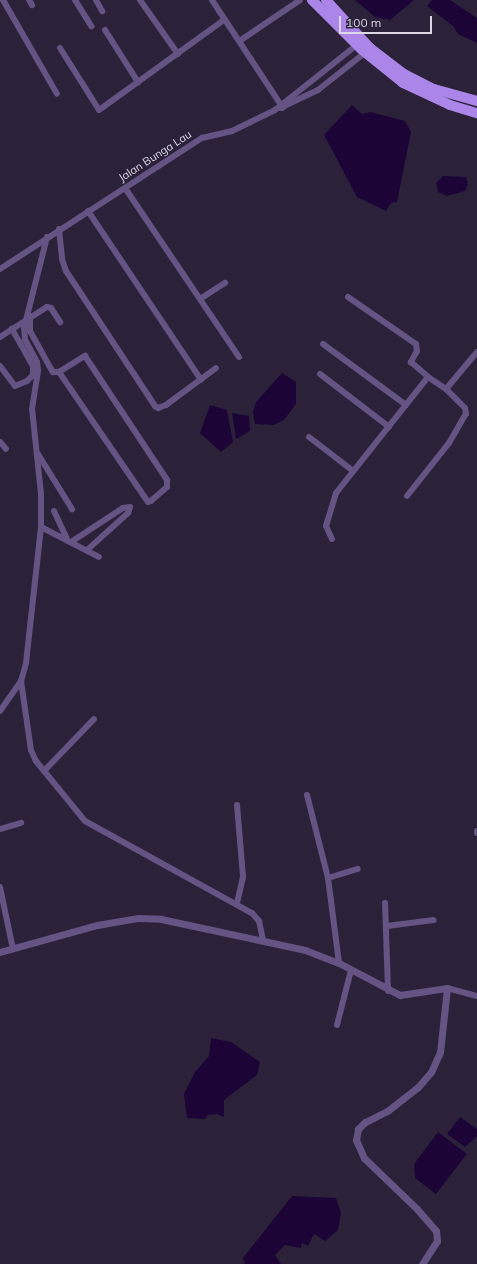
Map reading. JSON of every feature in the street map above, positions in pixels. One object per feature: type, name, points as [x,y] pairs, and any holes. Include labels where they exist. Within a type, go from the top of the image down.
[{"type":"highway","points":[[312,0],[363,46],[416,90],[477,113]]},
{"type":"highway","points":[[326,0],[363,46],[415,81],[434,89],[477,102]]},
{"type":"street","points":[[3,0],[57,94]]},
{"type":"street","points":[[75,0],[91,26]]},
{"type":"street","points":[[96,0],[102,11]]},
{"type":"street","points":[[140,0],[178,54]]},
{"type":"street","points":[[212,0],[241,40],[281,106]]},
{"type":"street","points":[[241,40],[300,0]]},
{"type":"street","points":[[60,48],[99,110],[178,54],[225,18]]},
{"type":"street","points":[[105,30],[138,82]]},
{"type":"street","points":[[281,106],[318,90],[363,46]]},
{"type":"street","points":[[281,106],[363,46]]},
{"type":"street","name":"Jalan Bunga Lau","points":[[0,269],[59,229],[206,136],[232,131],[281,106]]},
{"type":"street","points":[[125,188],[239,358]]},
{"type":"street","points":[[88,211],[201,380]]},
{"type":"street","points":[[59,229],[62,259],[66,271],[155,406],[160,408],[166,405],[216,368]]},
{"type":"street","points":[[0,712],[21,681],[26,663],[40,527],[37,452],[32,409],[38,370],[37,362],[25,339],[28,318],[47,237]]},
{"type":"street","points":[[200,299],[225,283]]},
{"type":"street","points":[[348,297],[416,344],[417,351],[411,362],[428,377],[446,389],[465,408],[466,414],[449,443],[407,496]]},
{"type":"street","points":[[0,337],[28,318],[50,307],[60,322]]},
{"type":"street","points":[[28,318],[34,340],[53,372],[59,372],[85,356],[167,480],[167,487],[151,501],[148,502],[59,372]]},
{"type":"street","points":[[0,366],[15,386],[27,381],[33,374],[33,366],[12,330]]},
{"type":"street","points":[[324,344],[406,405]]},
{"type":"street","points":[[446,389],[477,352]]},
{"type":"street","points":[[320,374],[388,427]]},
{"type":"street","points":[[332,539],[326,526],[334,497],[428,377]]},
{"type":"street","points":[[309,437],[353,472]]},
{"type":"street","points":[[0,442],[6,449]]},
{"type":"street","points":[[37,452],[72,509]]},
{"type":"street","points":[[69,542],[123,508],[130,507],[128,513],[87,550]]},
{"type":"street","points":[[54,511],[69,542]]},
{"type":"street","points":[[40,527],[99,557]]},
{"type":"street","points":[[21,681],[31,750],[44,771],[90,826],[237,903],[258,917],[263,940]]},
{"type":"street","points":[[44,771],[94,719]]},
{"type":"street","points":[[307,795],[328,878],[340,963]]},
{"type":"street","points":[[236,805],[243,877],[237,903]]},
{"type":"street","points":[[0,829],[21,823]]},
{"type":"street","points":[[328,878],[358,869]]},
{"type":"street","points":[[0,887],[13,949]]},
{"type":"street","points":[[385,903],[387,926],[388,991]]},
{"type":"street","points":[[0,952],[97,925],[138,918],[161,919],[305,950],[340,963],[388,991],[400,995],[447,988],[477,996]]},
{"type":"street","points":[[387,926],[434,920]]},
{"type":"street","points":[[336,1025],[352,970]]},
{"type":"street","points":[[422,1264],[437,1241],[436,1232],[417,1209],[364,1158],[356,1140],[358,1129],[365,1122],[387,1111],[418,1087],[431,1072],[440,1052],[447,988]]},
{"type":"shaded area","points":[[355,0],[414,0],[390,20],[375,17]]},
{"type":"shaded area","points":[[432,0],[450,0],[477,18],[477,43],[458,34],[453,26],[427,6]]},
{"type":"shaded area","points":[[352,105],[362,114],[371,112],[405,121],[411,132],[397,202],[391,203],[386,211],[357,197],[324,135]]},
{"type":"shaded area","points":[[443,176],[466,177],[468,185],[465,191],[447,196],[438,192],[436,183]]},
{"type":"shaded area","points":[[282,373],[296,382],[296,404],[284,420],[274,425],[255,424],[253,412],[256,402]]},
{"type":"shaded area","points":[[210,405],[227,410],[233,442],[221,452],[200,433]]},
{"type":"shaded area","points":[[232,413],[249,416],[250,431],[236,439]]},
{"type":"shaded area","points":[[211,1038],[231,1042],[260,1062],[257,1075],[224,1100],[224,1117],[217,1114],[208,1115],[205,1119],[187,1118],[184,1094],[195,1072],[209,1056]]},
{"type":"shaded area","points":[[460,1117],[477,1129],[477,1136],[465,1147],[447,1134]]},
{"type":"shaded area","points":[[438,1132],[467,1154],[436,1194],[415,1178],[414,1164]]},
{"type":"shaded area","points":[[292,1196],[336,1198],[341,1213],[338,1230],[325,1241],[314,1234],[308,1246],[302,1243],[301,1248],[285,1245],[275,1255],[281,1264],[245,1264],[243,1258]]}]
